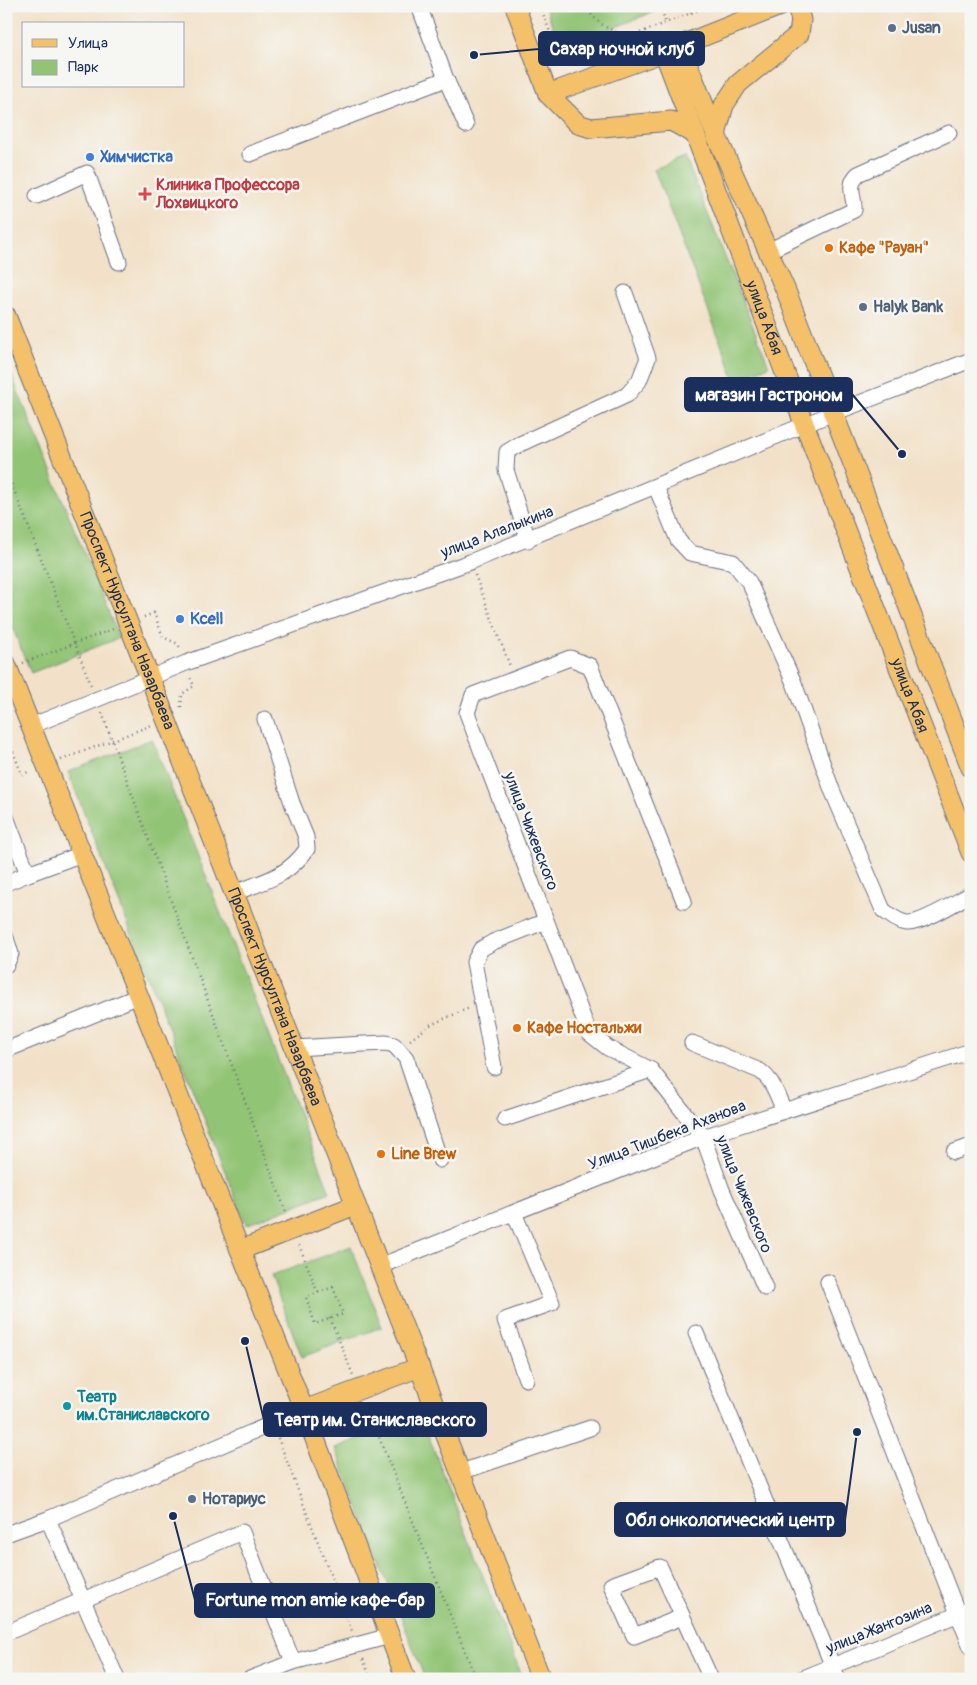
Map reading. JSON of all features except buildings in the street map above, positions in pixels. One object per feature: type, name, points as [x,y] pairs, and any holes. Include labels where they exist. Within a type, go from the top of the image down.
[{"type":"main road","points":[[515,6],[548,94],[578,124],[585,127],[670,121],[695,134]]},
{"type":"main road","points":[[548,94],[780,6]]},
{"type":"main road","points":[[716,135],[724,105],[738,84],[799,34],[801,20],[797,6]]},
{"type":"main road","name":"улица Абая","points":[[672,48],[695,134],[805,426],[971,852]]},
{"type":"main road","name":"улица Абая","points":[[672,48],[716,135],[786,291],[971,768]]},
{"type":"main road","name":"Проспект Нурсултана Назарбаева","points":[[6,316],[150,678],[541,1679]]},
{"type":"main road","points":[[7,666],[304,1410],[406,1679]]},
{"type":"main road","points":[[240,1250],[356,1205]]},
{"type":"main road","points":[[304,1410],[420,1367]]},
{"type":"street","points":[[418,6],[466,125]]},
{"type":"street","points":[[250,154],[446,79]]},
{"type":"street","points":[[768,251],[854,210],[851,189],[852,180],[858,174],[949,133]]},
{"type":"street","points":[[37,196],[87,173],[119,262]]},
{"type":"street","points":[[528,540],[506,470],[507,452],[520,444],[627,395],[639,382],[648,358],[624,293]]},
{"type":"street","name":"улица Алалыкина","points":[[31,726],[186,663],[528,540],[834,414],[971,360]]},
{"type":"street","points":[[656,487],[678,540],[690,553],[733,562],[749,582],[794,683],[832,790],[883,910],[894,918],[906,923],[918,922],[971,894]]},
{"type":"street","name":"улица Чижевского","points":[[684,900],[590,666],[570,658],[473,695],[467,713],[589,1033],[608,1048],[651,1070],[703,1137],[722,1190],[765,1288]]},
{"type":"street","points":[[234,893],[285,873],[299,860],[307,849],[306,837],[292,802],[265,719]]},
{"type":"street","points":[[6,817],[28,874]]},
{"type":"street","points":[[6,883],[82,854]]},
{"type":"street","points":[[494,1067],[474,962],[482,949],[493,942],[546,921]]},
{"type":"street","points":[[6,938],[10,954],[6,965]]},
{"type":"street","points":[[6,1050],[139,996]]},
{"type":"street","points":[[295,1048],[386,1043],[394,1045],[406,1058],[440,1160]]},
{"type":"street","points":[[692,1043],[766,1075],[771,1081],[784,1111]]},
{"type":"street","name":"Улица Тишбека Аханова","points":[[380,1266],[703,1137],[971,1051]]},
{"type":"street","points":[[506,1119],[651,1070]]},
{"type":"street","points":[[954,1152],[971,1146]]},
{"type":"street","points":[[514,1213],[552,1303],[505,1320],[526,1378]]},
{"type":"street","points":[[828,1282],[964,1612],[971,1647]]},
{"type":"street","points":[[696,1333],[836,1673]]},
{"type":"street","points":[[6,1534],[48,1519],[304,1410]]},
{"type":"street","points":[[460,1472],[590,1428]]},
{"type":"street","points":[[48,1519],[117,1679]]},
{"type":"street","points":[[6,1634],[242,1532],[292,1662]]},
{"type":"street","points":[[682,1617],[634,1636],[611,1585],[660,1567],[711,1679]]},
{"type":"street","name":"улица Жангозина","points":[[801,1679],[836,1673],[964,1612]]},
{"type":"street","points":[[250,1679],[292,1662],[390,1636]]},
{"type":"path","points":[[540,6],[562,63],[709,6]]},
{"type":"path","points":[[585,6],[593,18],[607,28],[631,36]]},
{"type":"path","points":[[660,6],[666,23]]},
{"type":"path","points":[[690,13],[695,6]]},
{"type":"path","points":[[6,470],[97,699],[292,1229],[318,1293]]},
{"type":"path","points":[[470,562],[515,679]]},
{"type":"path","points":[[7,666],[74,644]]},
{"type":"path","points":[[398,1049],[430,1025],[482,1003]]},
{"type":"path","points":[[333,1287],[343,1314],[330,1318],[315,1324],[306,1297],[333,1287]]},
{"type":"path","points":[[330,1318],[476,1679]]},
{"type":"path","points":[[272,1424],[371,1679]]},
{"type":"green space","points":[[545,6],[668,6],[561,49]]},
{"type":"green space","points":[[685,157],[769,366],[735,380],[654,169]]},
{"type":"green space","points":[[6,367],[8,367],[119,638],[31,673],[6,612]]},
{"type":"green space","points":[[152,739],[330,1192],[246,1225],[68,772]]},
{"type":"green space","points":[[351,1246],[382,1327],[302,1357],[271,1276]]},
{"type":"green space","points":[[420,1414],[523,1679],[425,1679],[335,1448]]},
{"type":"place","name":"Jusan","points":[[892,28]]},
{"type":"place","name":"Сахар ночной клуб","points":[[474,55]]},
{"type":"place","name":"Химчистка","points":[[90,157]]},
{"type":"place","name":"Клиника Профессора Лохвицкого","points":[[145,194]]},
{"type":"place","name":"Кафе \"Рауан\"","points":[[829,248]]},
{"type":"place","name":"Halyk Bank","points":[[863,307]]},
{"type":"place","name":"магазин Гастроном","points":[[902,454]]},
{"type":"place","name":"Kcell","points":[[180,619]]},
{"type":"place","name":"Кафе Ностальжи","points":[[517,1028]]},
{"type":"place","name":"Line Brew","points":[[381,1154]]},
{"type":"place","name":"Театр им. Станиславского","points":[[245,1341]]},
{"type":"place","name":"Театр им.Станиславского","points":[[67,1406]]},
{"type":"place","name":"Обл онкологический центр","points":[[857,1432]]},
{"type":"place","name":"Нотариус","points":[[192,1499]]},
{"type":"place","name":"Fortune mon amie кафе-бар","points":[[173,1516]]}]
